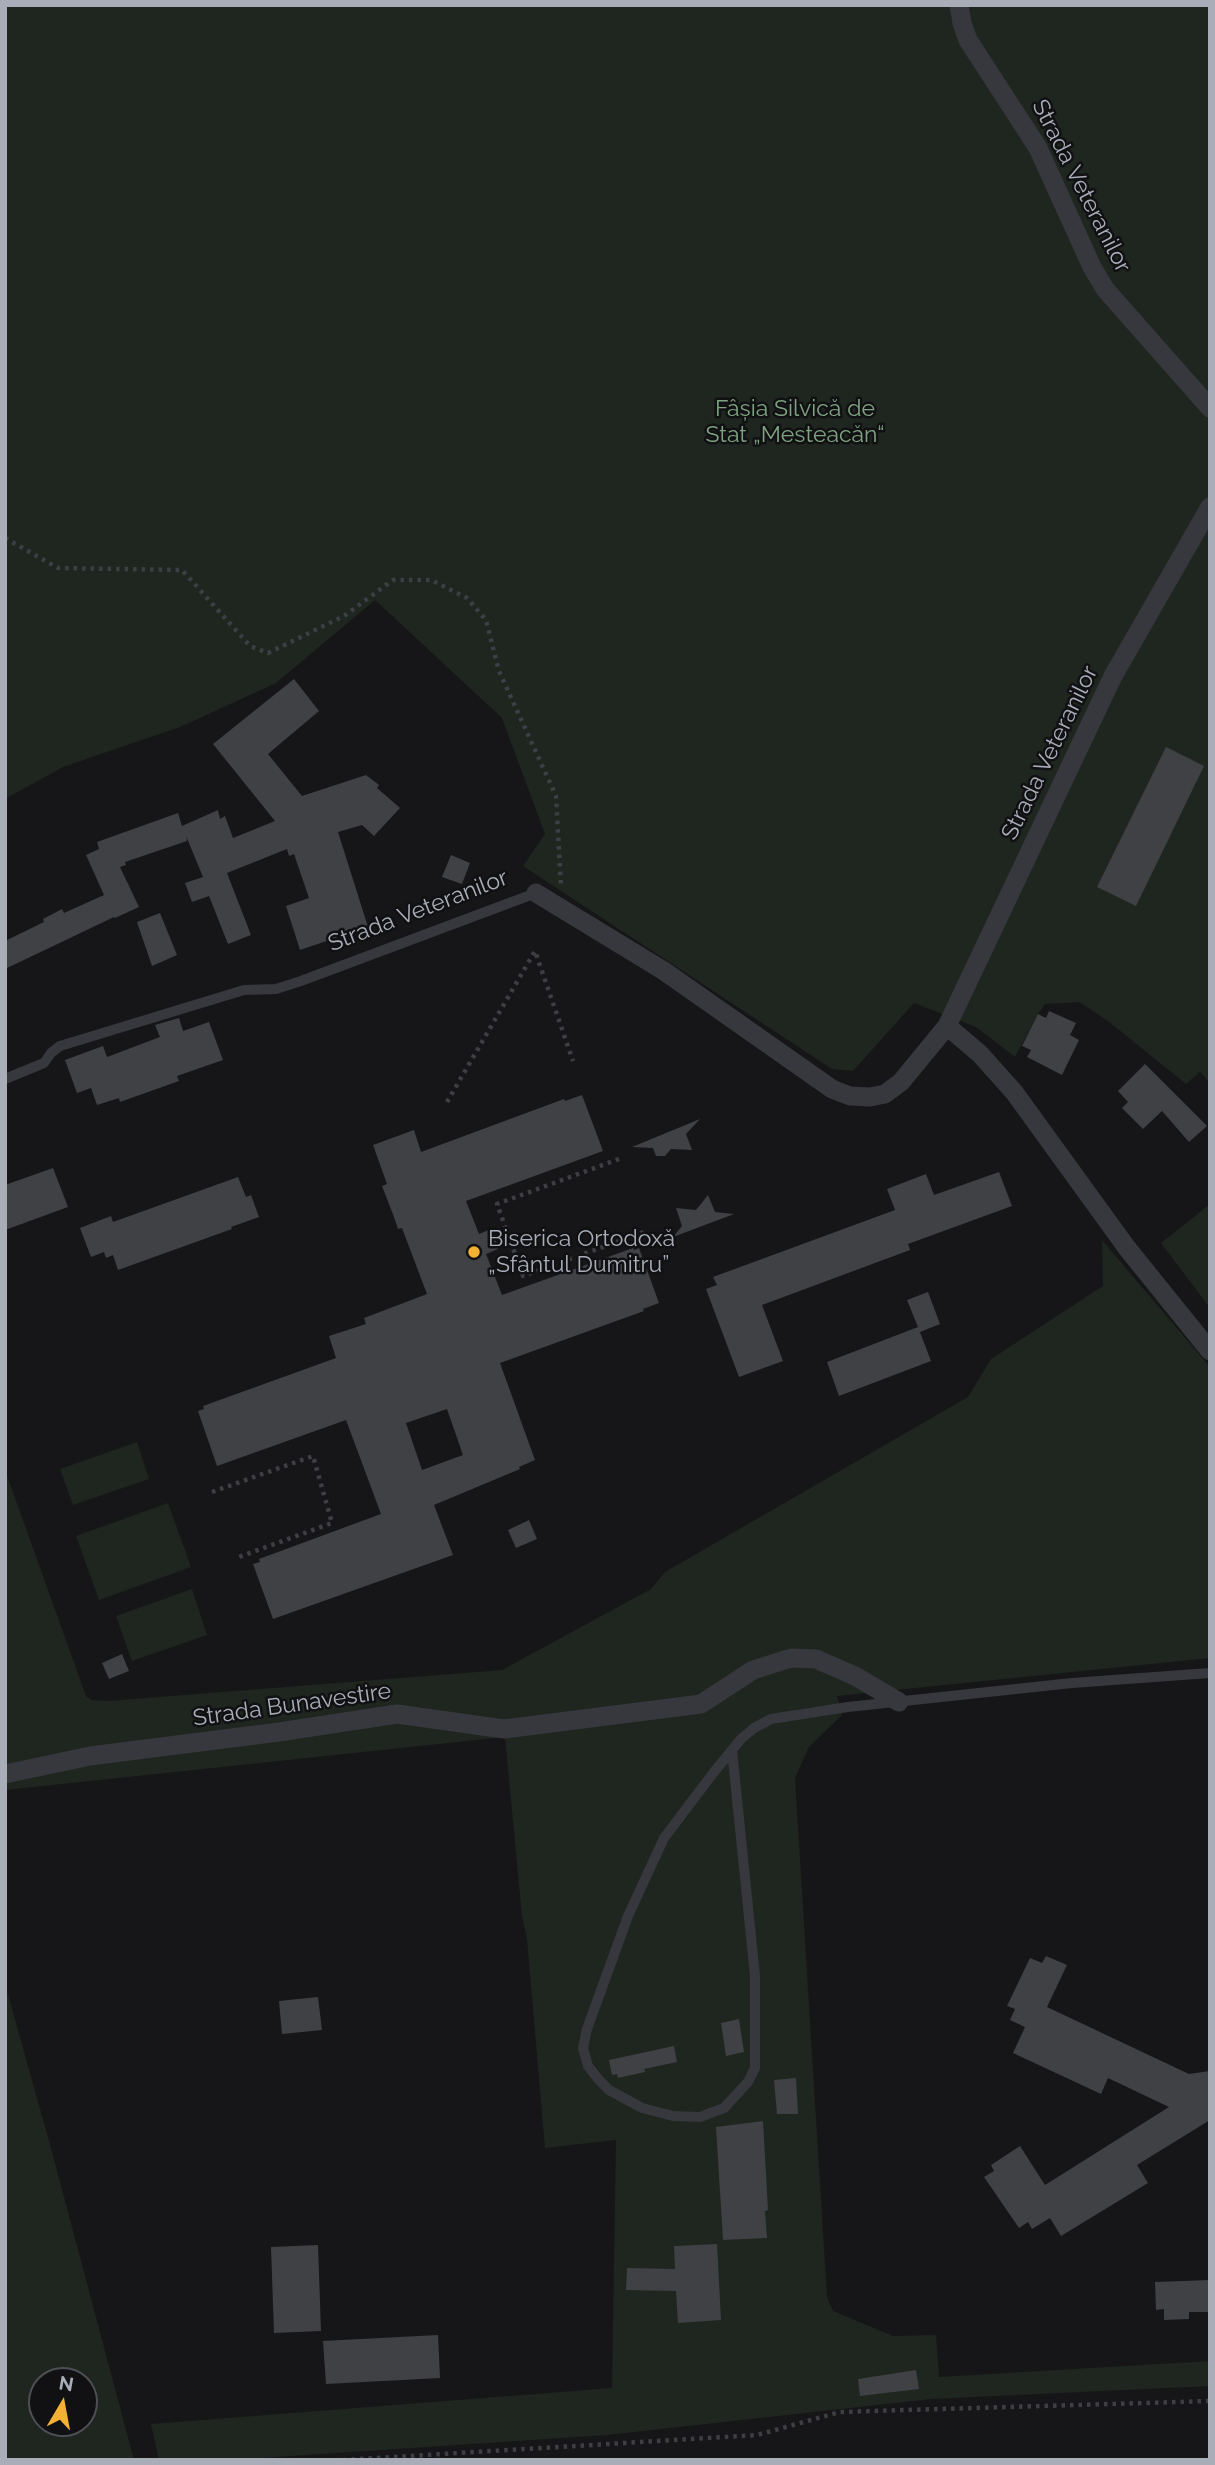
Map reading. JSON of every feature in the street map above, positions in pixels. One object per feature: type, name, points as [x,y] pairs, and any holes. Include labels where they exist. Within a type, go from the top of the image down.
[{"type":"street","name":"Strada Veteranilor","points":[[959,5],[968,40],[1038,148],[1092,267],[1105,289],[1210,408]]},
{"type":"street","name":"Strada Veteranilor","points":[[536,893],[664,971],[832,1089],[850,1096],[870,1097],[885,1094],[901,1082],[947,1026],[1113,676],[1210,507]]},
{"type":"street","points":[[947,1026],[980,1054],[1014,1092],[1127,1248],[1210,1351]]},
{"type":"street","name":"Strada Bunavestire","points":[[5,1774],[90,1756],[397,1714],[504,1729],[701,1704],[753,1670],[791,1658],[816,1659],[855,1676],[899,1702]]},
{"type":"lane","name":"Strada Veteranilor","points":[[5,1079],[44,1063],[60,1046],[244,990],[276,989],[301,981],[536,893]]},
{"type":"lane","points":[[732,1750],[755,1976],[755,2068],[748,2082],[723,2108],[700,2117],[673,2116],[642,2108],[609,2090],[588,2066],[583,2048],[587,2029],[628,1916],[664,1838],[732,1750],[754,1728],[771,1719],[798,1713],[1072,1683],[1210,1672]]},
{"type":"path","points":[[5,538],[58,568],[182,570],[250,646],[268,653],[344,616],[393,580],[431,580],[467,598],[486,620],[499,671],[556,796],[562,909]]},
{"type":"path","points":[[447,1102],[535,951],[573,1060]]},
{"type":"path","points":[[619,1159],[497,1204],[523,1276],[646,1231]]},
{"type":"path","points":[[212,1492],[313,1455],[331,1522],[236,1558]]},
{"type":"path","points":[[343,2460],[757,2435],[840,2412],[1210,2401]]},
{"type":"green space","name":"Fâșia Silvică de Stat „Mesteacăn“","points":[[5,5],[1210,5],[1210,1083],[1200,1072],[1186,1084],[1108,1021],[1079,1002],[1045,1004],[1015,1057],[976,1027],[914,1003],[853,1071],[832,1069],[523,866],[545,834],[502,718],[375,600],[276,683],[180,727],[63,767],[5,799]]},
{"type":"green space","points":[[1210,1204],[1210,1308],[1161,1243]]},
{"type":"green space","points":[[1102,1240],[1210,1367],[1210,1658],[837,1696],[842,1715],[809,1747],[795,1778],[827,2297],[833,2311],[893,2336],[936,2335],[939,2377],[1210,2361],[1210,2386],[931,2399],[607,2435],[231,2460],[159,2460],[151,2424],[612,2388],[616,2140],[545,2148],[527,1939],[522,1916],[505,1737],[5,1790],[5,1470],[86,1696],[91,1700],[108,1701],[502,1670],[651,1589],[665,1572],[968,1397],[991,1359],[1103,1286]]},
{"type":"green space","points":[[137,1442],[149,1479],[73,1505],[60,1469]]},
{"type":"green space","points":[[168,1503],[191,1567],[99,1600],[76,1536]]},
{"type":"green space","points":[[192,1589],[207,1635],[132,1661],[116,1616]]},
{"type":"green space","points":[[5,1984],[51,2148],[134,2460],[5,2460]]},
{"type":"building","points":[[294,679],[319,711],[268,754],[302,796],[366,775],[400,808],[374,836],[362,825],[338,832],[368,927],[300,950],[286,906],[309,898],[294,854],[289,856],[287,849],[227,873],[251,935],[228,944],[209,896],[192,902],[185,883],[203,877],[186,836],[187,841],[125,862],[126,865],[120,867],[139,907],[5,969],[5,941],[44,922],[43,919],[62,909],[64,913],[104,895],[86,855],[99,849],[97,842],[178,813],[182,826],[218,810],[220,819],[225,816],[233,838],[275,821],[213,744]]},
{"type":"building","points":[[1166,747],[1204,766],[1136,906],[1097,887]]},
{"type":"building","points":[[451,855],[470,863],[462,884],[442,877]]},
{"type":"building","points":[[160,913],[177,955],[152,966],[137,922]]},
{"type":"building","points":[[1049,1011],[1076,1023],[1070,1035],[1079,1040],[1062,1075],[1027,1057],[1031,1050],[1022,1046],[1038,1014],[1046,1018]]},
{"type":"building","points":[[179,1018],[183,1031],[209,1022],[223,1060],[177,1076],[179,1081],[120,1102],[119,1098],[97,1105],[91,1088],[77,1093],[65,1060],[103,1046],[107,1057],[160,1037],[155,1025]]},
{"type":"building","points":[[1145,1064],[1207,1126],[1189,1142],[1162,1111],[1143,1129],[1122,1108],[1128,1102],[1118,1091]]},
{"type":"building","points":[[582,1095],[603,1151],[466,1201],[479,1234],[491,1229],[498,1246],[498,1249],[486,1254],[502,1295],[639,1248],[659,1303],[643,1309],[644,1311],[500,1363],[535,1460],[519,1467],[520,1469],[434,1505],[453,1555],[273,1619],[253,1564],[260,1562],[259,1559],[381,1514],[346,1420],[217,1466],[198,1411],[204,1409],[203,1406],[336,1358],[329,1336],[366,1324],[364,1318],[427,1294],[402,1228],[398,1229],[382,1186],[387,1184],[373,1145],[414,1130],[421,1152],[564,1099],[565,1101]],"holes":[[[447,1409],[463,1455],[422,1470],[406,1423]]]},
{"type":"building","points":[[700,1119],[686,1134],[692,1150],[671,1149],[665,1156],[656,1156],[653,1148],[632,1147]]},
{"type":"building","points":[[53,1168],[68,1207],[5,1230],[5,1185]]},
{"type":"building","points":[[999,1172],[1012,1206],[908,1244],[910,1250],[762,1305],[783,1361],[739,1377],[706,1289],[717,1285],[713,1277],[895,1210],[887,1189],[926,1174],[934,1195]]},
{"type":"building","points":[[238,1177],[246,1197],[251,1195],[259,1217],[118,1270],[113,1255],[106,1258],[104,1252],[91,1257],[80,1228],[111,1216],[113,1222]]},
{"type":"building","points":[[708,1195],[715,1212],[734,1214],[673,1237],[682,1226],[676,1208],[696,1210]]},
{"type":"building","points":[[928,1292],[940,1324],[920,1332],[907,1300]]},
{"type":"building","points":[[918,1327],[931,1361],[839,1396],[827,1362]]},
{"type":"building","points":[[529,1520],[537,1539],[516,1548],[508,1530]]},
{"type":"building","points":[[122,1654],[129,1671],[109,1679],[102,1663]]},
{"type":"building","points":[[1046,1956],[1067,1965],[1047,2007],[1189,2074],[1210,2071],[1210,2120],[1137,2165],[1148,2183],[1061,2236],[1050,2218],[1032,2229],[1028,2222],[1019,2228],[984,2177],[994,2171],[991,2165],[1020,2146],[1045,2185],[1169,2107],[1108,2078],[1101,2094],[1013,2053],[1025,2027],[1010,2020],[1015,2009],[1007,2006],[1030,1958],[1042,1963]]},
{"type":"building","points":[[318,1997],[322,2030],[282,2034],[279,2001]]},
{"type":"building","points":[[739,2019],[744,2052],[726,2056],[721,2023]]},
{"type":"building","points":[[674,2046],[677,2062],[618,2078],[617,2074],[612,2075],[609,2060]]},
{"type":"building","points":[[796,2078],[798,2114],[777,2114],[774,2080]]},
{"type":"building","points":[[763,2121],[767,2238],[723,2240],[716,2127]]},
{"type":"building","points":[[717,2244],[721,2320],[678,2323],[676,2291],[626,2290],[627,2268],[675,2269],[674,2246]]},
{"type":"building","points":[[318,2245],[321,2331],[274,2333],[271,2247]]},
{"type":"building","points":[[1210,2280],[1210,2312],[1189,2312],[1189,2319],[1164,2320],[1164,2309],[1156,2310],[1155,2282]]},
{"type":"building","points":[[438,2335],[440,2378],[326,2384],[323,2341]]},
{"type":"building","points":[[916,2370],[919,2389],[860,2396],[858,2379]]},
{"type":"place","name":"Biserica Ortodoxă „Sfântul Dumitru”","points":[[474,1252]]}]
